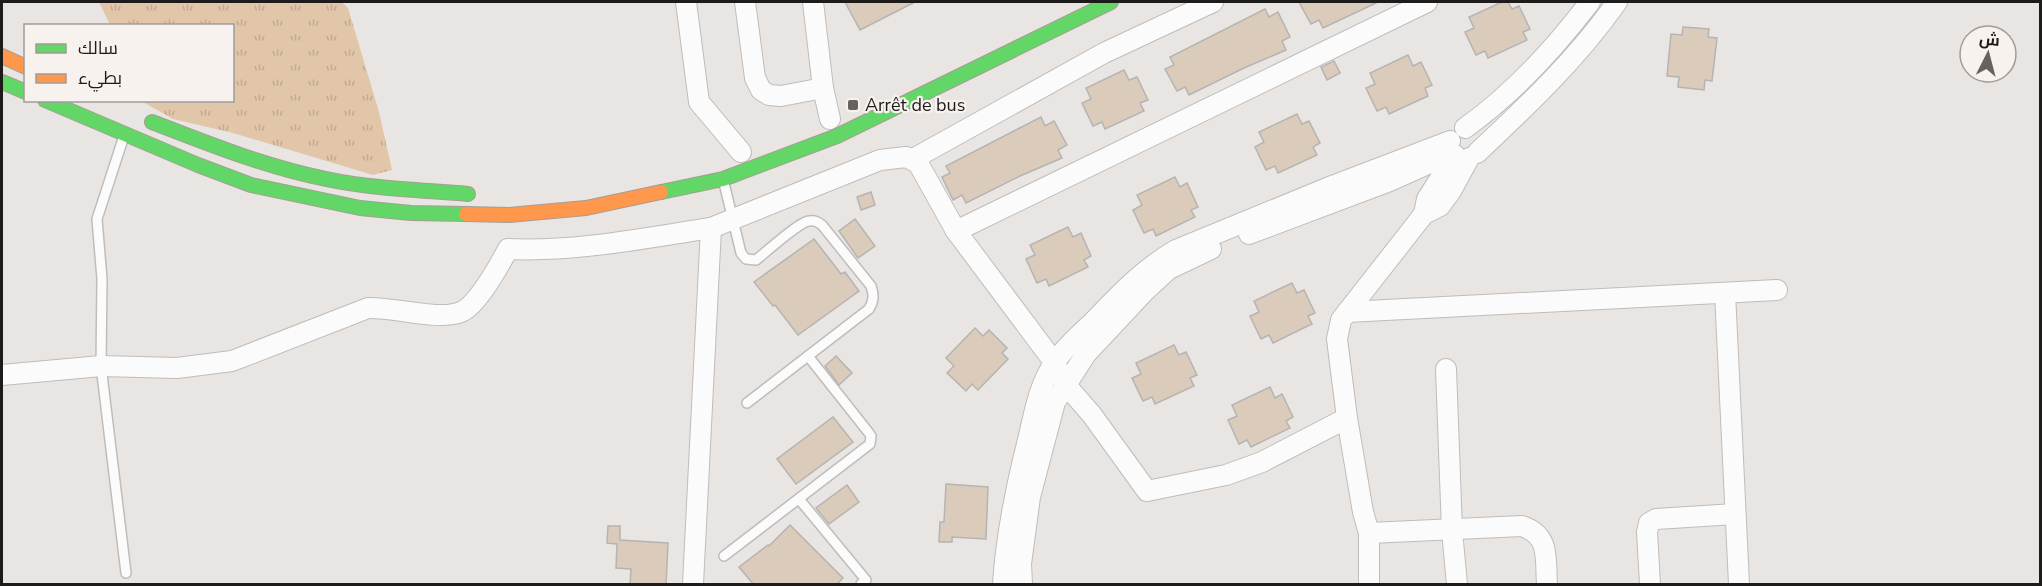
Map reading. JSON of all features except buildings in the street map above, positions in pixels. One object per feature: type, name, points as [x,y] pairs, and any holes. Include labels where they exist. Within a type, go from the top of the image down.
[{"type":"highway","points":[[50,102],[251,185],[360,208],[411,213],[509,215],[586,208],[723,179],[837,136],[1111,2]]},
{"type":"highway","points":[[2,56],[24,66]]},
{"type":"highway","points":[[2,82],[24,91]]},
{"type":"highway","points":[[142,118],[237,155],[352,184],[483,195]]},
{"type":"street","points":[[686,2],[699,102],[742,152]]},
{"type":"street","points":[[745,2],[755,78],[761,90],[770,95],[781,96],[823,88]]},
{"type":"street","points":[[813,2],[823,88],[830,119]]},
{"type":"street","points":[[913,159],[1104,53],[1213,2]]},
{"type":"street","points":[[956,231],[1427,2]]},
{"type":"street","points":[[1461,152],[1454,133],[1491,109],[1534,68],[1590,2]]},
{"type":"street","points":[[1369,585],[1369,533],[1363,512],[1336,339],[1341,320],[1424,214],[1427,199],[1461,152],[1552,81],[1596,32],[1617,2]]},
{"type":"street","points":[[1022,585],[1022,564],[1030,497],[1056,402],[1086,354],[1145,291],[1169,269],[1202,252],[1390,181],[1480,144],[1480,139],[1474,131],[1465,128]]},
{"type":"street","points":[[1003,585],[1014,495],[1035,409],[1054,362],[1134,280],[1154,262],[1176,250],[1332,186],[1461,152]]},
{"type":"street","points":[[508,249],[535,250],[593,245],[711,228],[880,160],[896,157],[913,159],[918,163],[956,231],[1054,362],[1066,385],[1092,415],[1147,491],[1226,475],[1262,462],[1347,417]]},
{"type":"street","points":[[2,375],[101,366],[177,368],[232,361],[368,308],[383,307],[442,315],[461,312],[468,308],[494,275],[508,249],[509,215]]},
{"type":"street","points":[[693,585],[711,228]]},
{"type":"street","points":[[1347,312],[1777,290]]},
{"type":"street","points":[[1725,293],[1739,585]]},
{"type":"street","points":[[1446,369],[1452,531],[1458,585]]},
{"type":"street","points":[[1650,585],[1647,532],[1649,523],[1656,519],[1735,514]]},
{"type":"street","points":[[1369,533],[1522,526],[1541,537],[1545,545],[1547,585]]},
{"type":"lane","points":[[124,134],[97,219],[102,279],[101,366],[126,573]]},
{"type":"lane","points":[[723,179],[742,256],[752,261],[801,224],[810,220],[819,223],[871,286],[873,298],[869,309],[747,402]]},
{"type":"lane","points":[[724,556],[868,448],[871,441],[869,433],[808,356]]},
{"type":"lane","points":[[800,499],[866,580],[861,585]]},
{"type":"green space","points":[[99,2],[342,2],[348,8],[379,112],[392,170],[373,175],[233,133],[173,119],[143,102],[234,102],[234,24],[110,24]]},
{"type":"traffic: fast","points":[[661,192],[723,179],[837,136],[1111,2]]},
{"type":"traffic: fast","points":[[2,82],[24,91]]},
{"type":"traffic: fast","points":[[50,102],[251,185],[360,208],[411,213],[466,214]]},
{"type":"traffic: fast","points":[[152,122],[238,154],[304,174],[361,185],[468,194]]},
{"type":"traffic: slow","points":[[2,56],[24,66]]},
{"type":"traffic: slow","points":[[466,214],[509,215],[586,208],[661,192]]},
{"type":"place","name":"Arrêt de bus","points":[[853,105]]}]
